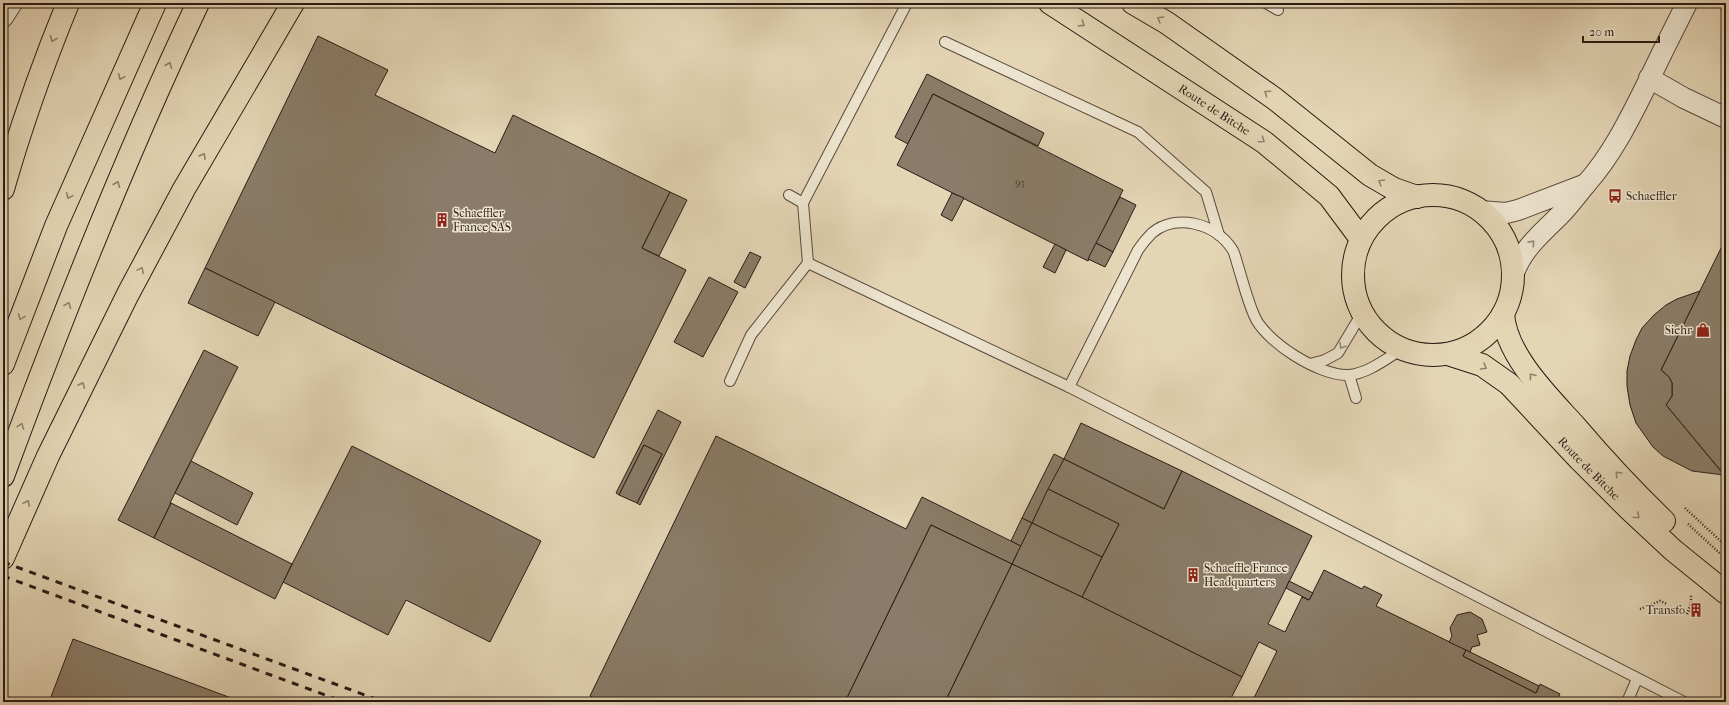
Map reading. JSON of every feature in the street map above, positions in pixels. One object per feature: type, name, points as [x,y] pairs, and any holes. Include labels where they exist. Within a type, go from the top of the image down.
[{"type":"main road","points":[[3,189],[18,138],[42,67],[68,3]]},
{"type":"main road","points":[[3,364],[56,226],[155,3]]},
{"type":"main road","points":[[3,476],[42,370],[92,244],[172,57],[198,3]]},
{"type":"main road","points":[[7,548],[74,401],[128,294],[184,189],[293,3]]},
{"type":"main road","name":"Route de Bitche","points":[[1050,3],[1264,142],[1329,196],[1361,239]]},
{"type":"main road","points":[[1133,3],[1167,23],[1275,99],[1370,175],[1394,189],[1417,197]]},
{"type":"main road","points":[[1434,195],[1450,197],[1466,202],[1480,211],[1492,222],[1502,234],[1508,248],[1513,276],[1510,298],[1503,314],[1493,328],[1480,340],[1464,349],[1448,354],[1417,354],[1390,343],[1369,324],[1356,301],[1352,276],[1356,251],[1361,239],[1371,224],[1384,211],[1399,202],[1417,197],[1434,195]]},
{"type":"main road","name":"Route de Bitche","points":[[1503,314],[1504,325],[1516,352],[1530,375],[1641,499],[1726,579]]},
{"type":"main road","name":"Route de Bitche","points":[[1448,354],[1482,365],[1509,384],[1579,459],[1628,508],[1673,550],[1726,593]]},
{"type":"street","points":[[3,17],[12,3]]},
{"type":"street","points":[[1513,276],[1517,263],[1526,249],[1561,214],[1597,172],[1611,152],[1635,108],[1687,3]]},
{"type":"street","points":[[1650,78],[1684,98],[1726,118]]},
{"type":"street","points":[[1480,211],[1506,213],[1518,210],[1586,184]]},
{"type":"lane","points":[[730,380],[751,335],[808,263],[803,202],[907,3]]},
{"type":"lane","points":[[1266,3],[1278,10]]},
{"type":"lane","points":[[945,42],[1138,132],[1206,192],[1219,235]]},
{"type":"lane","points":[[789,195],[803,202]]},
{"type":"lane","points":[[1070,387],[1138,250],[1152,233],[1169,224],[1187,222],[1205,227],[1219,235],[1232,249],[1254,316],[1262,329],[1278,344],[1310,364],[1338,374],[1349,375],[1369,369],[1402,349]]},
{"type":"lane","points":[[808,263],[1070,387],[1684,702]]},
{"type":"lane","points":[[1310,364],[1325,360],[1338,353],[1362,313]]},
{"type":"lane","points":[[1349,375],[1356,398]]},
{"type":"lane","points":[[1627,702],[1637,679]]},
{"type":"path","points":[[1640,609],[1660,601],[1667,604]]},
{"type":"building","name":"Schaeffler France SAS","points":[[318,36],[388,70],[375,95],[495,153],[513,115],[670,192],[642,248],[686,270],[594,458],[205,268]]},
{"type":"building","points":[[927,74],[1044,133],[1038,146],[933,94],[908,144],[895,137]]},
{"type":"building","points":[[933,94],[1123,190],[1088,261],[897,165]]},
{"type":"building","points":[[670,192],[687,200],[659,256],[642,248]]},
{"type":"building","points":[[952,193],[964,198],[952,221],[941,215]]},
{"type":"building","points":[[1120,197],[1136,205],[1113,252],[1096,243]]},
{"type":"building","name":"Siehr","points":[[1726,238],[1726,477],[1666,405],[1672,396],[1672,383],[1669,377],[1661,370]]},
{"type":"building","points":[[1096,243],[1113,252],[1105,267],[1088,259]]},
{"type":"building","points":[[1055,244],[1066,250],[1055,273],[1043,267]]},
{"type":"building","points":[[750,252],[761,257],[745,288],[734,282]]},
{"type":"building","points":[[205,268],[275,302],[258,336],[188,303]]},
{"type":"building","points":[[709,277],[738,292],[703,357],[674,342]]},
{"type":"building","points":[[1700,291],[1661,370],[1669,377],[1672,383],[1672,396],[1666,405],[1724,475],[1692,471],[1663,456],[1653,447],[1636,423],[1630,405],[1627,386],[1627,371],[1630,356],[1642,328],[1666,305],[1677,299]]},
{"type":"building","points":[[204,350],[238,367],[154,538],[118,520]]},
{"type":"building","points":[[658,410],[681,422],[640,505],[637,503],[662,454],[644,445],[619,495],[616,493]]},
{"type":"building","points":[[1081,423],[1182,471],[1164,509],[1064,459]]},
{"type":"building","points":[[716,436],[906,529],[922,497],[1021,546],[1012,564],[931,525],[845,702],[602,702],[590,696]]},
{"type":"building","points":[[644,445],[662,454],[637,503],[619,495]]},
{"type":"building","points":[[352,446],[541,541],[490,642],[406,600],[388,635],[283,582]]},
{"type":"building","points":[[1054,454],[1064,459],[1032,523],[1022,518]]},
{"type":"building","name":"Schaeffle France Headquarters","points":[[1064,459],[1164,509],[1182,471],[1312,536],[1268,624],[1285,632],[1302,597],[1309,600],[1324,570],[1362,589],[1364,586],[1382,595],[1376,606],[1466,650],[1463,656],[1536,693],[1540,684],[1560,694],[1558,698],[1567,702],[1252,702],[1277,651],[1259,642],[1242,677],[1082,597],[1119,524],[1048,489]]},
{"type":"building","points":[[191,461],[253,493],[237,525],[175,493]]},
{"type":"building","points":[[1048,489],[1119,524],[1102,557],[1032,523]]},
{"type":"building","points":[[171,503],[292,564],[275,599],[154,538]]},
{"type":"building","points":[[1022,518],[1032,523],[1021,546],[1011,541]]},
{"type":"building","points":[[1032,523],[1102,557],[1082,597],[1012,564]]},
{"type":"building","points":[[931,525],[1012,564],[945,702],[845,702]]},
{"type":"building","points":[[1012,564],[1082,597],[1242,677],[1229,702],[945,702]]},
{"type":"building","points":[[1289,581],[1313,593],[1309,600],[1286,588]]},
{"type":"building","name":"Transfo","points":[[1693,605],[1701,608],[1698,615],[1690,612]]},
{"type":"building","points":[[1470,612],[1482,619],[1487,632],[1477,635],[1480,645],[1472,647],[1470,652],[1449,642],[1452,636],[1450,628],[1457,615]]},
{"type":"building","points":[[73,639],[242,702],[49,702]]},
{"type":"building","points":[[1466,650],[1539,686],[1536,693],[1463,656]]},
{"type":"railway","points":[[3,562],[384,702]]},
{"type":"railway","points":[[3,576],[344,702]]},
{"type":"place","name":"Schaeffler","points":[[1615,196]]},
{"type":"place","name":"Schaeffler France SAS","points":[[442,220]]},
{"type":"place","name":"Siehr","points":[[1703,330]]},
{"type":"place","name":"Schaeffle France Headquarters","points":[[1193,575]]},
{"type":"place","name":"Transfo","points":[[1696,610]]}]
